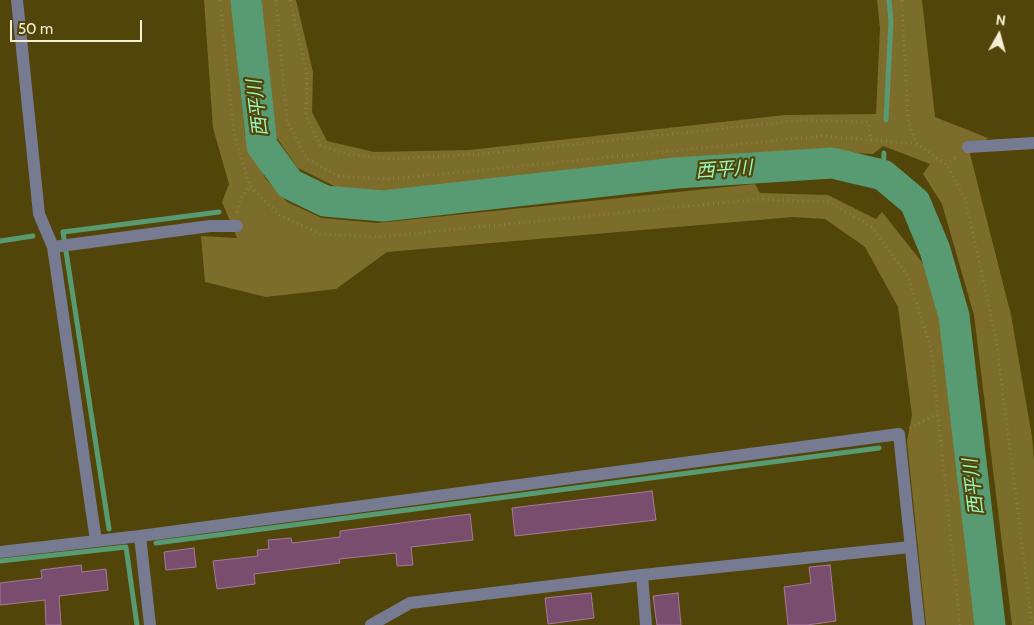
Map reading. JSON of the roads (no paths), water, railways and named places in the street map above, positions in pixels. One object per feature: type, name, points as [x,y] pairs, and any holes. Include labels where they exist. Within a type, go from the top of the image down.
[{"type":"street","points":[[17,0],[39,214],[53,247],[96,541]]},
{"type":"street","points":[[968,147],[1034,142]]},
{"type":"street","points":[[53,247],[210,226],[237,226]]},
{"type":"street","points":[[0,552],[140,536],[899,434],[919,625]]},
{"type":"street","points":[[140,536],[150,625]]},
{"type":"street","points":[[371,625],[410,603],[910,547]]},
{"type":"street","points":[[642,576],[646,625]]},
{"type":"waterway","name":"西平川","points":[[246,0],[262,146],[290,184],[325,201],[383,206],[676,173],[832,163],[883,175],[915,202],[935,250],[954,316],[990,625]]},
{"type":"waterway","points":[[886,120],[891,21],[889,0]]},
{"type":"waterway","points":[[883,175],[884,153]]},
{"type":"waterway","points":[[109,529],[63,232],[219,212]]},
{"type":"waterway","points":[[0,241],[33,236]]},
{"type":"waterway","points":[[156,543],[879,448]]},
{"type":"waterway","points":[[0,561],[126,547],[137,625]]}]
